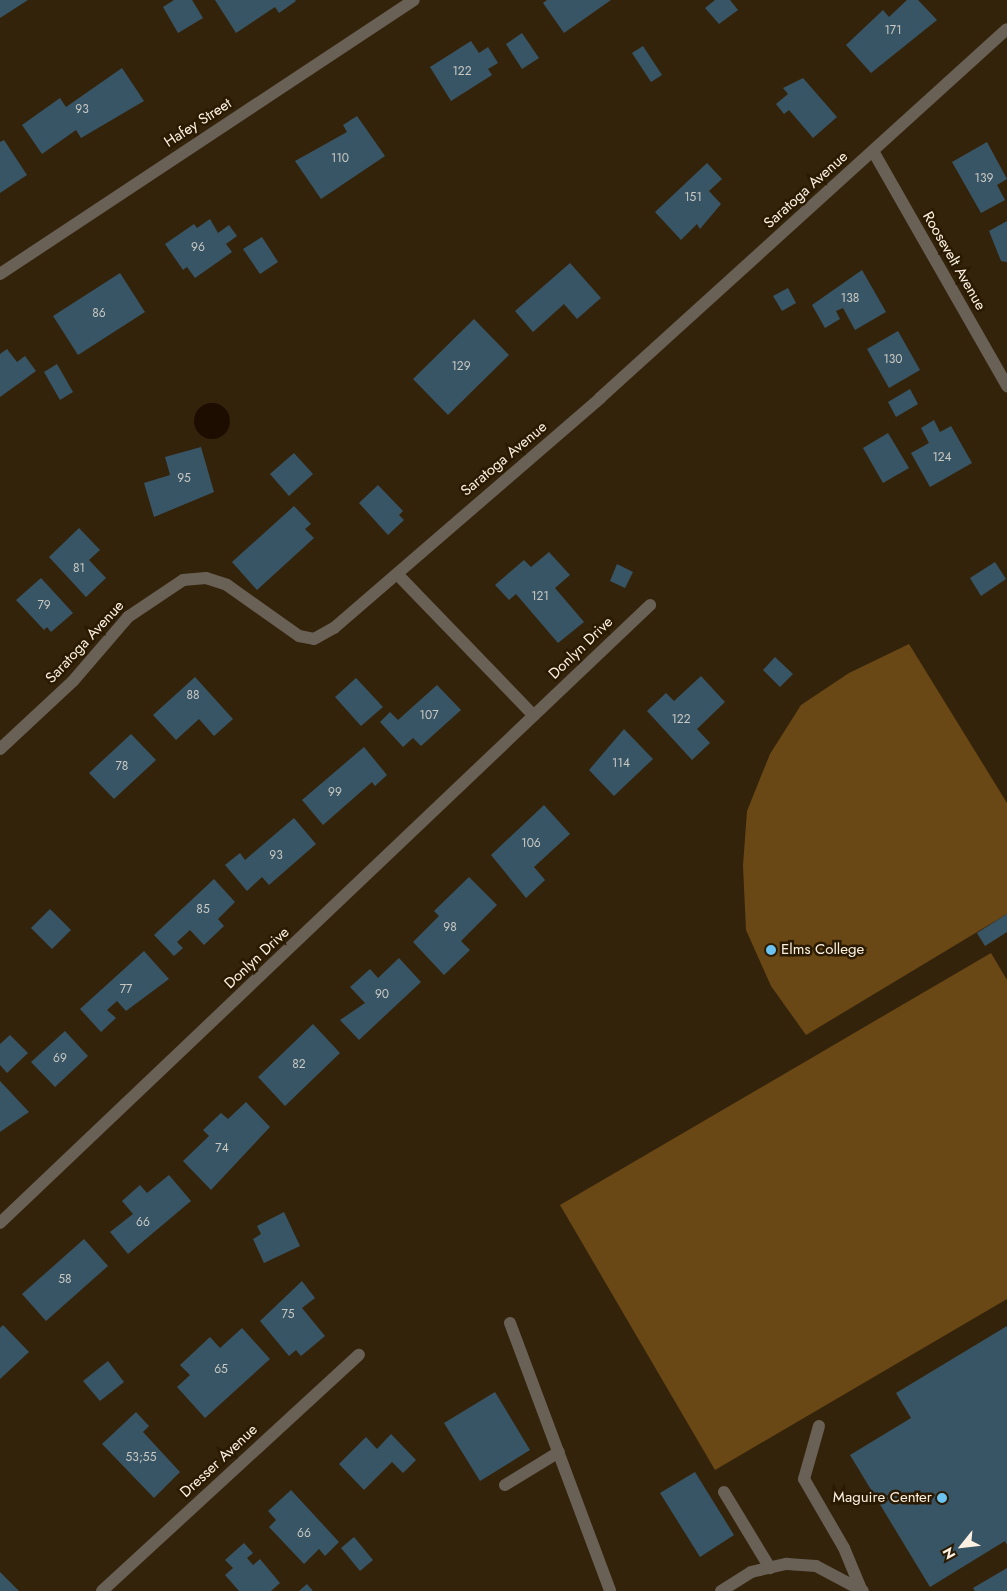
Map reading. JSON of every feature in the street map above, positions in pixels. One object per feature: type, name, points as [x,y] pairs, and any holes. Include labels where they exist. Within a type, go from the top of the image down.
[{"type":"street","name":"Hafey Street","points":[[0,274],[414,0]]},
{"type":"street","name":"Saratoga Avenue","points":[[0,749],[73,681],[128,617],[183,580],[206,578],[227,585],[299,636],[314,639],[334,628],[399,576],[1007,29]]},
{"type":"street","name":"Roosevelt Avenue","points":[[873,151],[1007,386]]},
{"type":"street","points":[[399,576],[534,716]]},
{"type":"street","name":"Donlyn Drive","points":[[0,1223],[650,605]]},
{"type":"street","points":[[510,1323],[560,1452],[610,1591]]},
{"type":"street","name":"Dresser Avenue","points":[[102,1591],[359,1354]]},
{"type":"street","points":[[819,1426],[804,1479],[844,1548],[862,1590]]},
{"type":"street","points":[[504,1485],[560,1452]]},
{"type":"street","points":[[724,1492],[770,1568]]},
{"type":"street","points":[[721,1591],[751,1572],[770,1568],[816,1566],[862,1590]]},
{"type":"shaded area","points":[[212,403],[224,409],[230,421],[224,433],[212,439],[200,433],[194,421],[200,409]]},
{"type":"shaded area","points":[[909,644],[1007,803],[1007,914],[806,1035],[771,986],[746,930],[743,866],[747,811],[770,754],[801,705],[849,673]]},
{"type":"shaded area","points":[[991,953],[1007,980],[1007,1299],[715,1470],[560,1205]]},
{"type":"building","points":[[0,0],[28,0],[0,18]]},
{"type":"building","points":[[174,0],[192,0],[203,18],[178,33],[163,7]]},
{"type":"building","points":[[215,0],[296,1],[279,13],[275,7],[236,33]]},
{"type":"building","points":[[547,0],[611,0],[564,33],[543,3]]},
{"type":"building","points":[[715,0],[730,0],[738,10],[719,24],[705,8]]},
{"type":"building","points":[[907,0],[918,0],[937,20],[871,73],[846,45],[883,10],[889,17]]},
{"type":"building","points":[[522,33],[539,58],[522,69],[506,44]]},
{"type":"building","points":[[471,41],[479,53],[488,47],[498,63],[488,69],[492,75],[451,101],[430,67]]},
{"type":"building","points":[[643,46],[662,75],[651,82],[632,53]]},
{"type":"building","points":[[122,68],[144,101],[81,138],[76,130],[42,154],[22,125],[60,98],[66,107]]},
{"type":"building","points":[[803,78],[837,117],[813,138],[789,110],[784,114],[776,104],[788,94],[783,88]]},
{"type":"building","points":[[357,116],[385,156],[321,199],[295,161],[347,132],[343,125]]},
{"type":"building","points":[[4,140],[27,175],[0,193],[0,142]]},
{"type":"building","points":[[987,142],[1007,179],[997,185],[1005,200],[981,213],[952,162]]},
{"type":"building","points":[[707,163],[722,179],[709,191],[721,204],[700,229],[697,224],[681,240],[655,212]]},
{"type":"building","points":[[210,219],[218,233],[229,225],[237,236],[226,244],[232,252],[195,278],[187,267],[183,270],[165,244],[194,224],[197,228]]},
{"type":"building","points":[[1007,221],[1007,262],[1001,261],[989,231]]},
{"type":"building","points":[[262,237],[278,262],[260,274],[243,249]]},
{"type":"building","points":[[570,263],[601,298],[577,319],[564,304],[533,332],[515,311]]},
{"type":"building","points":[[862,270],[886,312],[855,330],[843,308],[836,311],[840,319],[825,328],[812,305]]},
{"type":"building","points":[[120,273],[145,312],[78,355],[53,316]]},
{"type":"building","points":[[788,288],[796,303],[782,311],[773,296]]},
{"type":"building","points":[[474,319],[509,355],[448,415],[413,379]]},
{"type":"building","points":[[898,331],[920,370],[889,388],[867,349]]},
{"type":"building","points":[[7,349],[17,362],[25,356],[36,371],[0,397],[0,354]]},
{"type":"building","points":[[57,364],[73,392],[60,400],[44,372]]},
{"type":"building","points":[[910,389],[918,404],[896,417],[888,402]]},
{"type":"building","points":[[934,420],[940,432],[951,426],[972,463],[930,487],[911,453],[929,443],[921,428]]},
{"type":"building","points":[[888,433],[909,468],[883,483],[863,448]]},
{"type":"building","points":[[201,447],[214,492],[154,517],[144,483],[170,475],[165,457]]},
{"type":"building","points":[[294,453],[313,474],[289,496],[270,474]]},
{"type":"building","points":[[378,485],[403,511],[399,515],[404,520],[388,535],[359,503]]},
{"type":"building","points":[[294,506],[311,524],[305,529],[314,538],[257,590],[232,562]]},
{"type":"building","points":[[79,528],[100,550],[89,560],[106,578],[86,597],[49,557]]},
{"type":"building","points":[[549,552],[570,575],[555,588],[584,622],[558,643],[516,594],[509,600],[495,585],[524,560],[531,567]]},
{"type":"building","points":[[995,562],[1006,579],[981,596],[970,578]]},
{"type":"building","points":[[617,564],[633,572],[625,588],[610,581]]},
{"type":"building","points":[[41,578],[73,613],[51,632],[47,627],[44,630],[16,600]]},
{"type":"building","points":[[775,657],[793,674],[780,687],[763,670]]},
{"type":"building","points":[[701,676],[725,702],[697,729],[710,743],[692,760],[647,711],[666,693],[674,701]]},
{"type":"building","points":[[195,677],[233,719],[214,736],[199,719],[176,740],[153,715]]},
{"type":"building","points":[[356,678],[383,707],[361,726],[335,697]]},
{"type":"building","points":[[437,685],[461,710],[421,746],[413,738],[403,747],[380,722],[390,712],[398,720]]},
{"type":"building","points":[[624,729],[653,759],[614,796],[589,770]]},
{"type":"building","points":[[131,734],[156,760],[114,799],[89,773]]},
{"type":"building","points":[[364,747],[387,775],[375,786],[372,782],[323,825],[302,800]]},
{"type":"building","points":[[544,805],[570,834],[534,867],[545,880],[526,898],[491,855]]},
{"type":"building","points":[[294,818],[316,844],[269,885],[262,877],[247,891],[225,865],[240,853],[245,860]]},
{"type":"building","points":[[469,877],[497,905],[461,941],[470,950],[444,975],[413,942],[439,916],[434,911]]},
{"type":"building","points":[[214,879],[235,902],[218,919],[224,926],[204,945],[190,930],[177,942],[183,948],[174,956],[154,935]]},
{"type":"building","points":[[50,909],[71,930],[52,949],[31,928]]},
{"type":"building","points":[[1007,914],[1007,932],[985,946],[977,933]]},
{"type":"building","points":[[144,951],[169,979],[126,1011],[117,1001],[107,1010],[116,1018],[101,1032],[80,1009]]},
{"type":"building","points":[[399,958],[421,982],[359,1040],[340,1020],[365,1003],[350,987],[370,969],[378,978]]},
{"type":"building","points":[[313,1024],[340,1053],[285,1106],[258,1077]]},
{"type":"building","points":[[65,1031],[88,1056],[55,1087],[31,1062]]},
{"type":"building","points":[[10,1035],[28,1053],[7,1073],[0,1065],[0,1044]]},
{"type":"building","points":[[0,1081],[29,1112],[0,1132]]},
{"type":"building","points":[[246,1102],[270,1127],[211,1190],[183,1161],[209,1136],[203,1130],[221,1113],[228,1119]]},
{"type":"building","points":[[169,1175],[191,1201],[128,1254],[110,1232],[133,1214],[122,1201],[140,1185],[147,1193]]},
{"type":"building","points":[[284,1212],[300,1246],[264,1263],[253,1239],[261,1234],[257,1226]]},
{"type":"building","points":[[84,1239],[108,1266],[46,1321],[22,1294]]},
{"type":"building","points":[[302,1281],[315,1298],[302,1308],[325,1336],[301,1356],[296,1350],[289,1356],[260,1321]]},
{"type":"building","points":[[3,1325],[29,1352],[0,1379],[0,1328]]},
{"type":"building","name":"Maguire Center","points":[[1007,1326],[1007,1545],[1005,1541],[930,1587],[850,1455],[911,1418],[896,1393]]},
{"type":"building","points":[[242,1328],[270,1359],[205,1418],[177,1387],[190,1375],[180,1365],[210,1337],[220,1348]]},
{"type":"building","points":[[108,1361],[124,1382],[100,1401],[83,1381]]},
{"type":"building","points":[[495,1392],[530,1450],[480,1481],[444,1423]]},
{"type":"building","points":[[136,1412],[149,1426],[143,1432],[180,1472],[154,1498],[102,1444]]},
{"type":"building","points":[[391,1434],[416,1460],[403,1473],[392,1462],[364,1490],[339,1464],[366,1437],[377,1449]]},
{"type":"building","points":[[695,1472],[734,1535],[700,1557],[660,1493]]},
{"type":"building","points":[[291,1490],[339,1542],[325,1556],[319,1549],[304,1564],[269,1527],[276,1520],[268,1511]]},
{"type":"building","points":[[354,1537],[373,1560],[360,1571],[341,1548]]},
{"type":"building","points":[[244,1543],[253,1553],[247,1558],[253,1565],[260,1559],[280,1583],[271,1591],[239,1591],[225,1575],[233,1568],[225,1560]]},
{"type":"building","points":[[1007,1568],[1007,1591],[975,1591],[973,1588]]},
{"type":"building","points":[[0,1572],[19,1591],[0,1591]]},
{"type":"building","points":[[307,1584],[313,1591],[299,1591]]},
{"type":"place","name":"Elms College","points":[[771,950]]},
{"type":"place","name":"Maguire Center","points":[[942,1498]]}]
